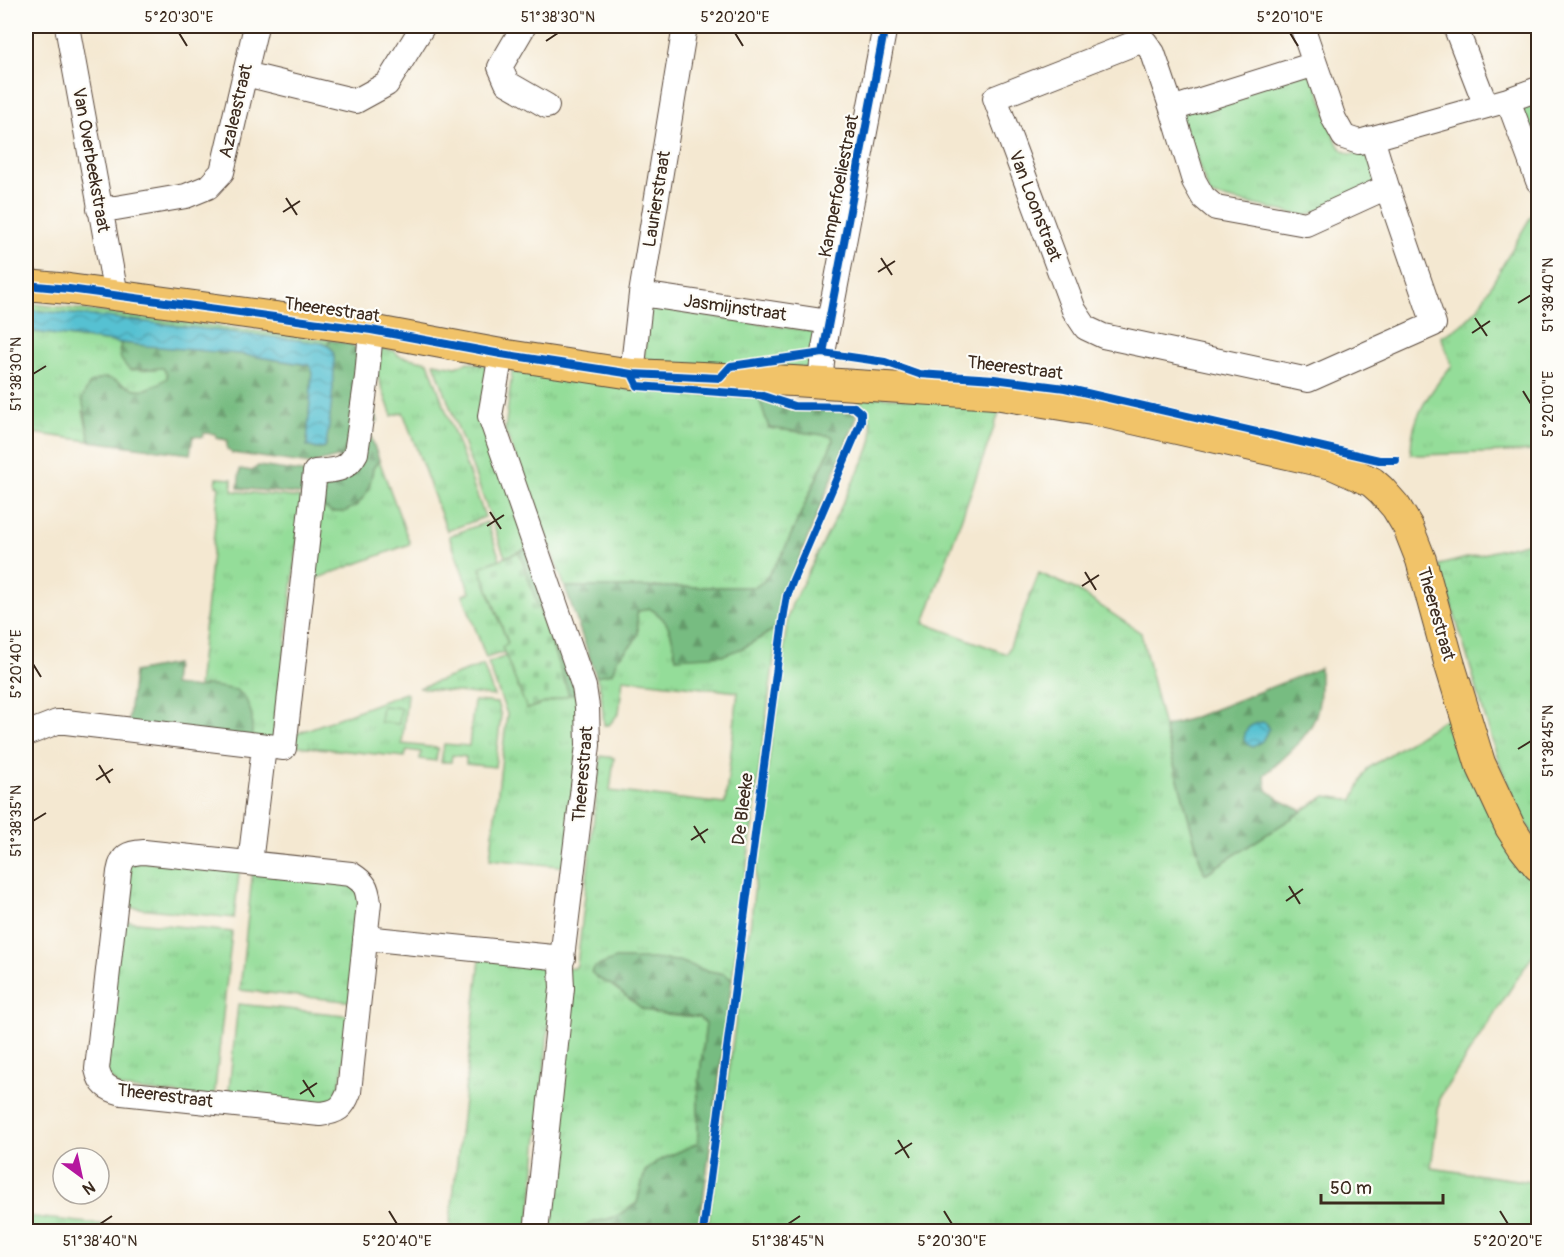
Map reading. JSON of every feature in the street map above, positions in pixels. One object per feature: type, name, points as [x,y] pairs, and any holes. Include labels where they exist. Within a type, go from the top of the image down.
[{"type":"main road","name":"Theerestraat","points":[[26,285],[370,330],[501,354],[632,374],[995,394],[1098,411],[1332,464],[1372,482],[1382,490],[1408,527],[1421,560],[1480,763],[1510,827],[1539,866]]},
{"type":"street","name":"Van Overbeekstraat","points":[[67,26],[116,295]]},
{"type":"street","name":"Azaleastraat","points":[[99,209],[186,196],[208,187],[222,172],[256,26]]},
{"type":"street","points":[[245,74],[356,101],[387,84],[423,26]]},
{"type":"street","points":[[524,26],[500,68],[507,83],[548,106]]},
{"type":"street","name":"Laurierstraat","points":[[632,374],[641,294],[685,26]]},
{"type":"street","name":"Kamperfoeliestraat","points":[[820,383],[823,353],[885,26]]},
{"type":"street","points":[[1302,26],[1334,119],[1344,137],[1359,142],[1539,89]]},
{"type":"street","points":[[1455,26],[1539,181]]},
{"type":"street","name":"Van Loonstraat","points":[[1172,109],[1153,53],[1145,42],[1135,42],[995,98],[1074,310],[1086,328],[1103,336],[1308,380],[1434,324],[1387,187]]},
{"type":"street","points":[[1315,64],[1172,109],[1194,181],[1203,197],[1216,208],[1306,224],[1387,187],[1372,138]]},
{"type":"street","name":"Jasmijnstraat","points":[[641,294],[829,322]]},
{"type":"street","name":"Theerestraat","points":[[250,863],[274,747],[315,472],[345,467],[356,453],[367,377],[370,330]]},
{"type":"street","name":"Theerestraat","points":[[501,354],[490,416],[580,676],[587,706],[588,745],[561,966],[562,988],[536,1232]]},
{"type":"street","points":[[26,734],[57,722],[66,722],[274,747]]},
{"type":"street","name":"Theerestraat","points":[[144,852],[250,863],[351,874],[362,880],[368,889],[369,903],[350,1092],[345,1104],[333,1112],[320,1114],[110,1090],[100,1080],[97,1069],[121,861],[132,853],[144,852]]},
{"type":"street","points":[[365,938],[563,958]]},
{"type":"green space","points":[[1311,68],[1337,143],[1350,154],[1367,151],[1380,185],[1305,216],[1210,195],[1179,113]]},
{"type":"green space","points":[[1538,103],[1538,156],[1521,109]]},
{"type":"green space","points":[[1538,204],[1538,451],[1411,454],[1414,428],[1423,406],[1452,365],[1441,336],[1461,325],[1478,308]]},
{"type":"green space","points":[[26,303],[330,340],[327,345],[105,317],[26,310]]},
{"type":"green space","points":[[648,307],[818,332],[810,368],[678,364],[646,359],[644,356]]},
{"type":"green space","points":[[26,331],[121,343],[119,352],[140,370],[163,368],[168,374],[167,378],[154,386],[143,389],[132,388],[118,382],[83,411],[90,441],[26,432]]},
{"type":"green space","points":[[330,340],[351,344],[359,351],[349,454],[311,464],[232,453],[227,449],[227,440],[216,438],[216,434],[204,433],[203,437],[193,436],[190,454],[90,441],[82,398],[90,383],[106,378],[140,390],[150,388],[167,378],[163,368],[130,370],[121,358],[121,343],[239,354],[310,366],[312,371],[307,446],[323,448],[326,445],[333,386],[334,356],[332,349],[327,345]]},
{"type":"green space","points":[[377,348],[395,351],[399,356],[428,362],[485,517],[447,531],[403,412],[392,416],[375,369]]},
{"type":"green space","points":[[468,362],[487,368],[530,547],[505,557],[434,363],[456,367]]},
{"type":"green space","points":[[512,372],[585,379],[628,390],[759,398],[769,428],[832,436],[833,441],[782,555],[764,581],[755,587],[565,587],[505,430]]},
{"type":"green space","points":[[851,395],[1002,405],[924,623],[1007,654],[1039,573],[1075,589],[1141,633],[1166,736],[1205,874],[1325,796],[1353,800],[1367,769],[1457,711],[1538,874],[1538,947],[1440,1097],[1431,1168],[1538,1183],[1538,1231],[707,1232],[750,928],[767,772],[788,617],[792,604],[871,442],[872,429],[868,414]]},
{"type":"green space","points":[[759,398],[791,410],[851,411],[857,417],[785,594],[778,627],[743,648],[724,655],[676,658],[666,623],[649,608],[637,612],[638,634],[633,643],[617,659],[612,673],[596,676],[565,587],[755,587],[764,581],[782,555],[833,441],[832,436],[769,428]]},
{"type":"green space","points":[[371,402],[378,421],[367,425],[379,460],[373,468],[369,488],[356,506],[344,512],[331,512],[318,503],[319,494]]},
{"type":"green space","points":[[379,460],[410,544],[310,581],[318,503],[372,476],[373,468]]},
{"type":"green space","points":[[258,466],[309,473],[307,495],[238,488],[240,469],[252,471]]},
{"type":"green space","points":[[217,478],[232,479],[232,491],[302,498],[275,743],[256,742],[198,688],[219,486],[216,485]]},
{"type":"green space","points":[[487,522],[500,559],[480,568],[508,644],[502,647],[504,652],[486,658],[463,595],[470,592],[449,536]]},
{"type":"green space","points":[[1538,540],[1538,842],[1509,789],[1502,770],[1439,565]]},
{"type":"green space","points":[[530,547],[559,631],[548,636],[519,552]]},
{"type":"green space","points":[[519,552],[569,695],[527,709],[502,647],[508,643],[480,567]]},
{"type":"green space","points":[[649,607],[666,623],[676,658],[743,648],[778,627],[732,980],[725,974],[704,970],[679,961],[615,959],[597,978],[610,984],[643,1009],[656,1013],[698,1017],[706,1023],[698,1091],[698,1144],[669,1156],[645,1171],[637,1203],[618,1215],[589,1224],[576,1231],[541,1232],[566,969],[575,968],[577,965],[601,756],[614,758],[610,791],[725,804],[738,692],[623,679],[619,713],[609,725],[604,725],[601,691],[596,676],[612,673],[617,659],[633,643],[638,634],[637,612]]},
{"type":"green space","points":[[561,636],[579,693],[569,695],[550,640]]},
{"type":"green space","points":[[506,656],[527,709],[579,693],[581,705],[567,867],[490,859],[507,714],[488,663]]},
{"type":"green space","points":[[175,664],[173,685],[198,688],[207,685],[236,690],[245,697],[252,715],[252,739],[128,725],[134,672]]},
{"type":"green space","points":[[483,665],[494,696],[419,688]]},
{"type":"green space","points":[[1320,668],[1319,704],[1312,723],[1294,748],[1264,775],[1267,790],[1280,800],[1303,811],[1205,874],[1164,727]]},
{"type":"green space","points":[[407,694],[402,744],[438,748],[436,761],[420,759],[421,752],[407,750],[405,757],[289,745],[290,736]]},
{"type":"green space","points":[[474,701],[497,703],[501,715],[495,767],[466,764],[466,757],[452,755],[451,762],[441,762],[444,744],[469,746]]},
{"type":"green space","points":[[382,706],[401,708],[399,724],[380,722]]},
{"type":"green space","points":[[129,861],[240,866],[234,918],[119,906]]},
{"type":"green space","points":[[253,868],[341,877],[363,893],[354,1002],[240,990]]},
{"type":"green space","points":[[117,920],[232,932],[214,1098],[120,1088],[103,1070]]},
{"type":"green space","points":[[480,959],[554,968],[529,1231],[449,1232]]},
{"type":"green space","points":[[615,959],[679,961],[704,970],[725,974],[732,980],[699,1231],[576,1231],[589,1224],[615,1217],[637,1203],[645,1172],[656,1162],[698,1143],[698,1091],[706,1023],[698,1017],[656,1013],[643,1009],[591,972],[595,967]]},
{"type":"green space","points":[[238,1004],[353,1016],[336,1104],[228,1099]]},
{"type":"green space","points":[[26,1216],[160,1231],[26,1231]]},
{"type":"water","points":[[26,310],[322,343],[330,347],[334,358],[325,447],[317,449],[307,446],[312,371],[309,365],[239,354],[147,346],[26,331]]},
{"type":"water","points":[[1266,723],[1269,729],[1262,741],[1253,747],[1248,745],[1244,740],[1247,730],[1251,725]]},
{"type":"cycle path","points":[[823,353],[885,26]]},
{"type":"cycle path","points":[[26,285],[371,330],[501,354],[632,374],[720,378],[731,366],[823,353],[885,362],[919,374],[994,379],[1065,388],[1379,460],[1396,460]]},
{"type":"cycle path","points":[[632,374],[638,386],[760,395],[794,406],[854,407]]},
{"type":"cycle path","name":"De Bleeke","points":[[703,1232],[787,596],[861,422],[861,413],[854,407]]}]
